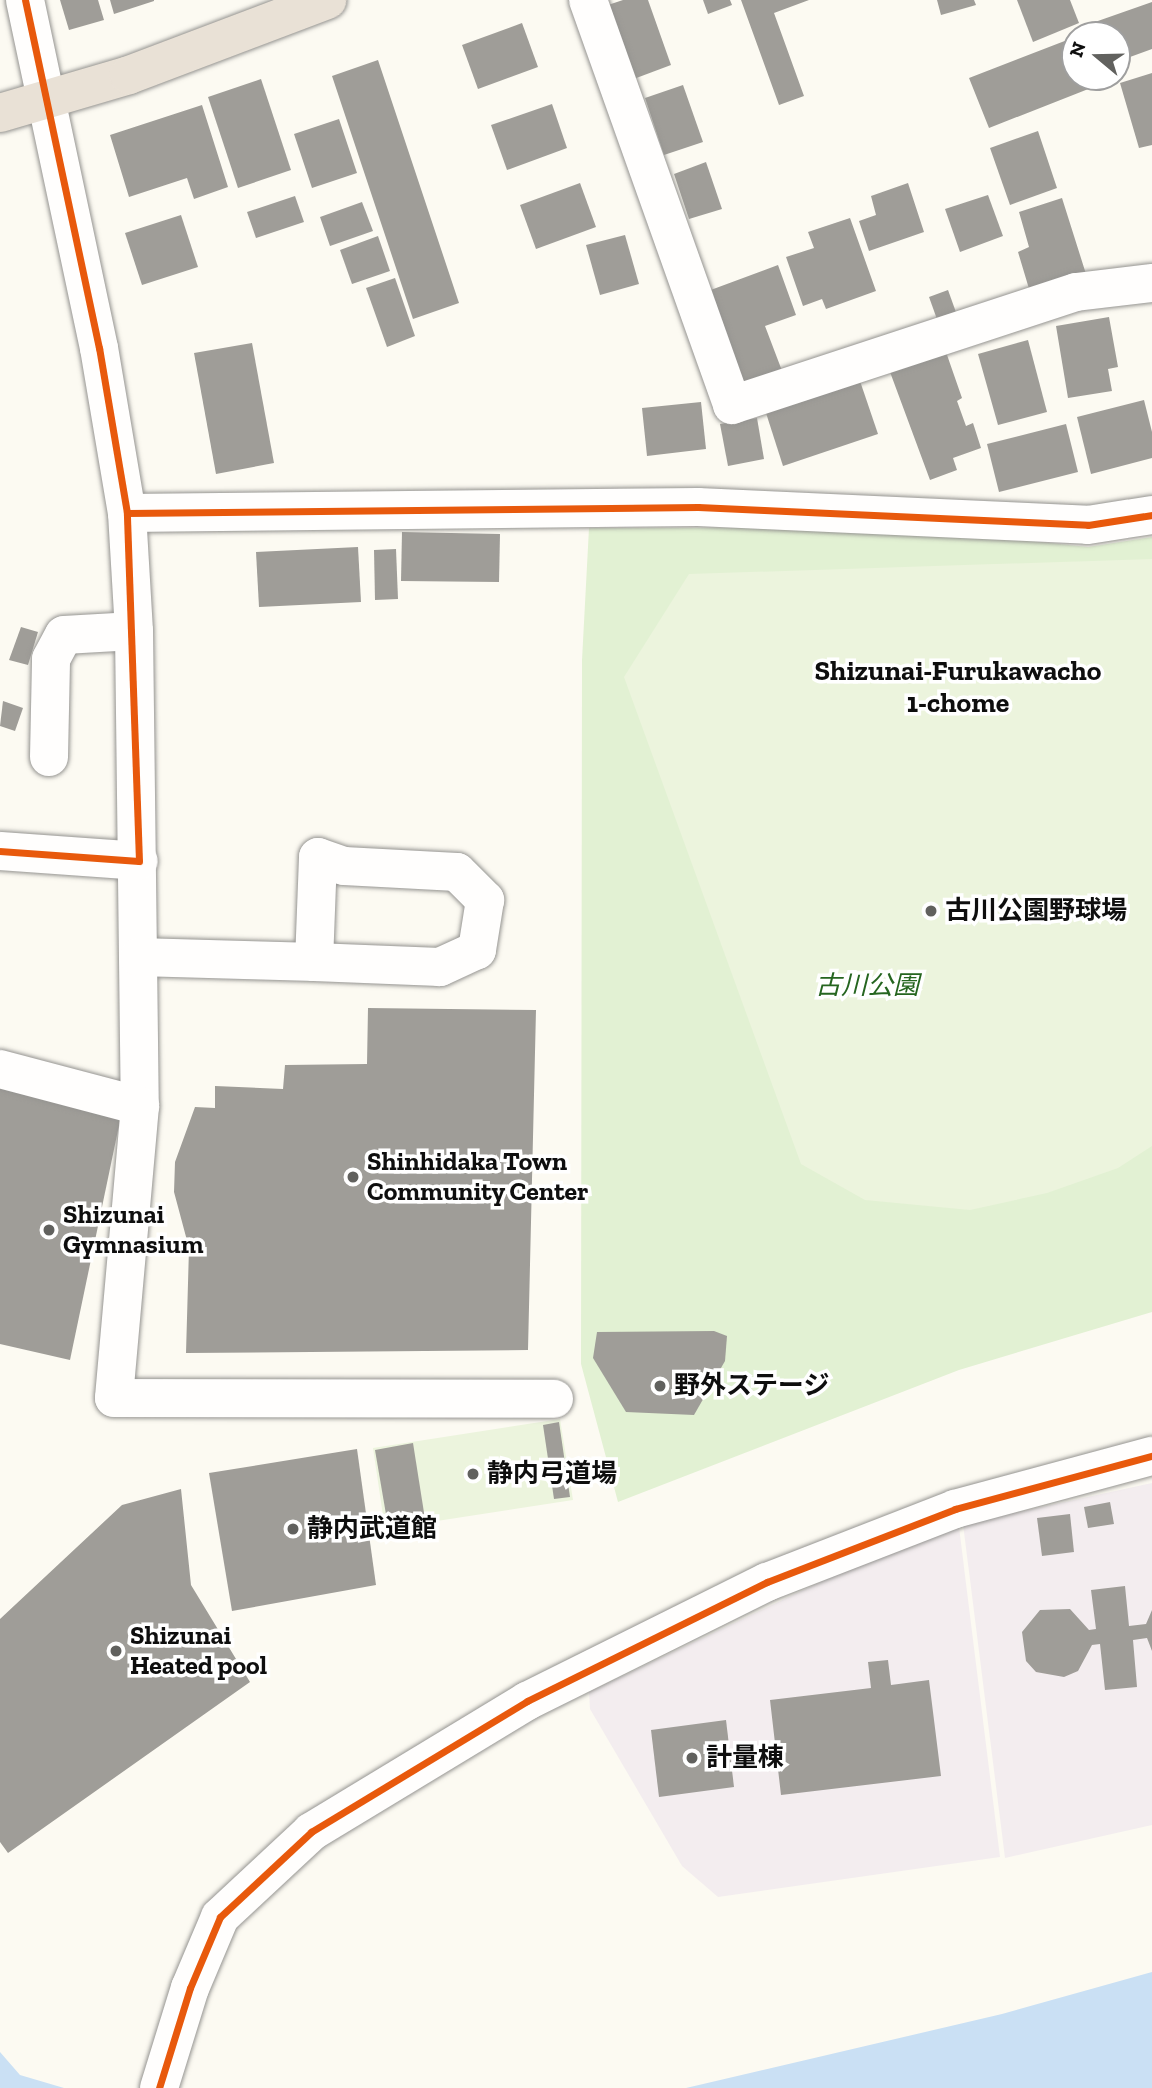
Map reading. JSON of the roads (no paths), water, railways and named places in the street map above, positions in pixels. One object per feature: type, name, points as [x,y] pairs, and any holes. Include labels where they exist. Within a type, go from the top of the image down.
[{"type":"highway","points":[[0,113],[130,75],[327,0]]},
{"type":"street","points":[[25,0],[99,348],[127,513],[134,631],[140,1106],[114,1398],[554,1399]]},
{"type":"street","points":[[588,0],[732,405],[1076,292],[1143,279]]},
{"type":"street","points":[[127,513],[698,507],[1088,525],[1152,515]]},
{"type":"street","points":[[49,757],[51,659],[64,635],[134,631]]},
{"type":"street","points":[[0,851],[139,861]]},
{"type":"street","points":[[139,957],[440,967],[477,950],[485,900],[457,872],[344,866],[318,857],[314,962]]},
{"type":"street","points":[[0,1069],[140,1106]]},
{"type":"street","points":[[159,2083],[190,1987],[220,1917],[311,1832],[527,1701],[766,1582],[955,1509],[1152,1456]]},
{"type":"water","points":[[1152,1972],[1152,2088],[686,2088],[1002,2014]]},
{"type":"water","points":[[0,2052],[20,2075],[64,2088],[0,2088]]},
{"type":"place","name":"古川公園野球場","points":[[931,911]]},
{"type":"place","name":"Shinhidaka Town Community Center","points":[[353,1177]]},
{"type":"place","name":"Shizunai Gymnasium","points":[[49,1230]]},
{"type":"place","name":"野外ステージ","points":[[660,1386]]},
{"type":"place","name":"静内弓道場","points":[[473,1474]]},
{"type":"place","name":"静内武道館","points":[[293,1529]]},
{"type":"place","name":"Shizunai Heated pool","points":[[116,1651]]},
{"type":"place","name":"計量棟","points":[[692,1758]]},
{"type":"district","name":"Shizunai-Furukawacho 1-chome","points":[[958,687]]},
{"type":"park label","name":"古川公園","points":[[867,986]]}]
